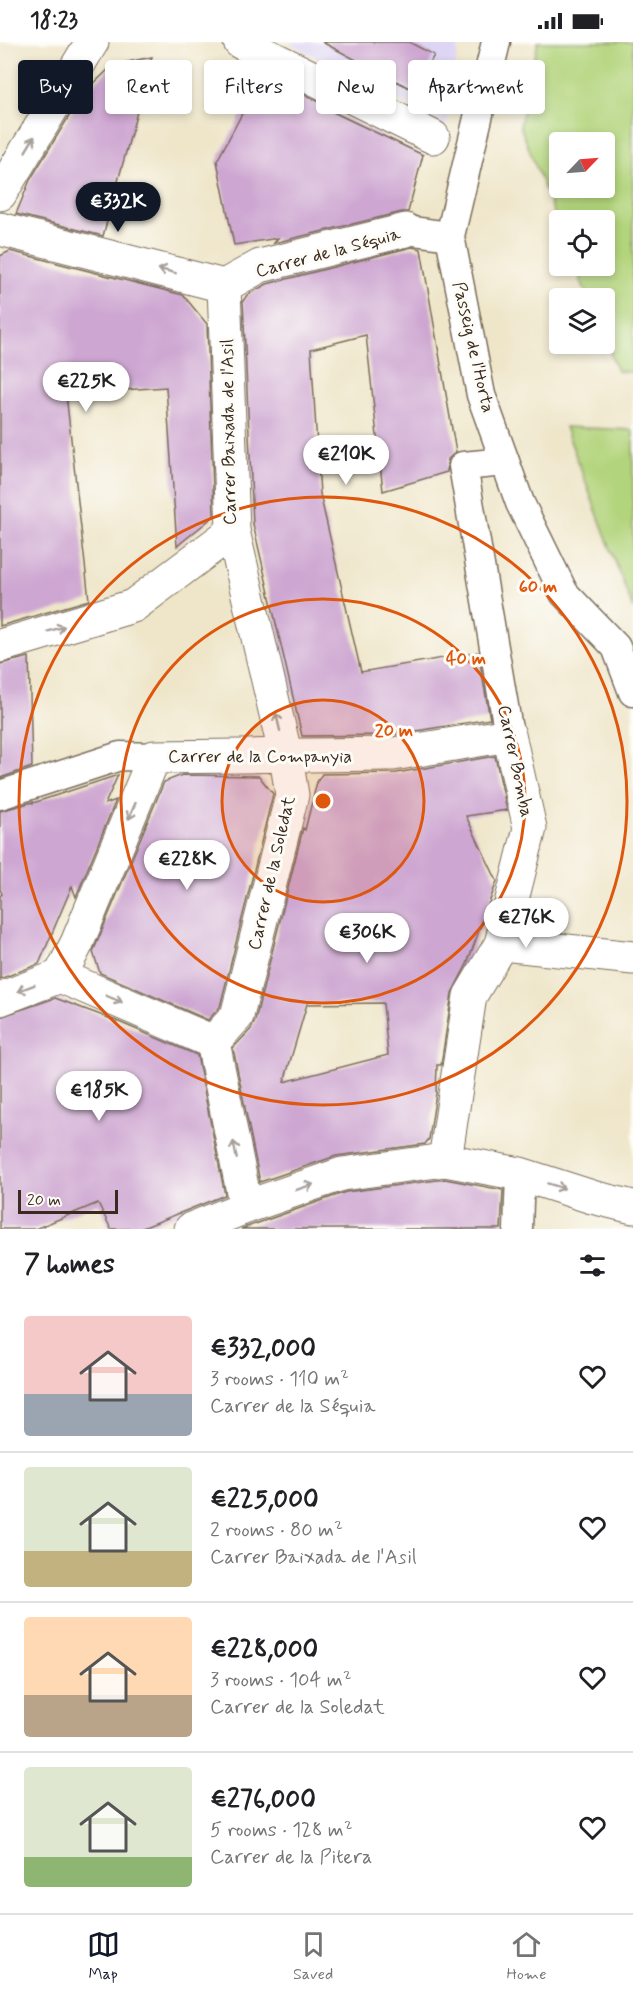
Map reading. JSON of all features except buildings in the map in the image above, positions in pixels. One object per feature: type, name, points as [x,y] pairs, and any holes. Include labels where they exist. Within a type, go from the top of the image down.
[{"type":"street","points":[[0,194],[92,42]]},
{"type":"street","points":[[240,42],[470,153]]},
{"type":"street","name":"Passeig de l'Horta","points":[[496,42],[450,236],[481,395],[520,503],[564,593],[616,647],[633,692]]},
{"type":"street","points":[[0,229],[224,286]]},
{"type":"street","name":"Carrer de la Séquia","points":[[224,286],[260,266],[406,230],[450,236]]},
{"type":"street","name":"Carrer Baixada de l'Asil","points":[[0,646],[133,606],[233,531],[224,286]]},
{"type":"street","name":"Carrer Bomba","points":[[445,1160],[470,996],[501,944],[530,828],[509,735],[463,466],[506,462]]},
{"type":"street","name":"Carrer de la Soledat","points":[[213,1042],[237,1016],[292,795],[286,757],[233,531]]},
{"type":"street","name":"Carrer de la Companyia","points":[[154,757],[393,754],[509,735]]},
{"type":"street","points":[[0,795],[120,756],[154,757],[77,943],[60,975],[0,999]]},
{"type":"street","points":[[501,944],[633,958]]},
{"type":"street","points":[[60,975],[213,1042],[231,1218]]},
{"type":"street","points":[[190,1229],[231,1218],[342,1174],[445,1160],[520,1174],[592,1197],[633,1207]]},
{"type":"street","points":[[518,1229],[520,1174]]},
{"type":"shaded area","points":[[287,42],[459,42],[456,60],[408,60],[408,106],[396,99],[396,60],[321,60]]},
{"type":"shaded area","points":[[424,114],[449,114],[447,126]]},
{"type":"green space","points":[[538,42],[633,42],[633,372],[617,371],[611,354],[615,354],[615,288],[584,288],[579,276],[615,276],[615,210],[553,210],[520,126],[523,114],[545,114],[545,60],[534,60]]},
{"type":"green space","points":[[565,427],[633,430],[633,609]]}]
